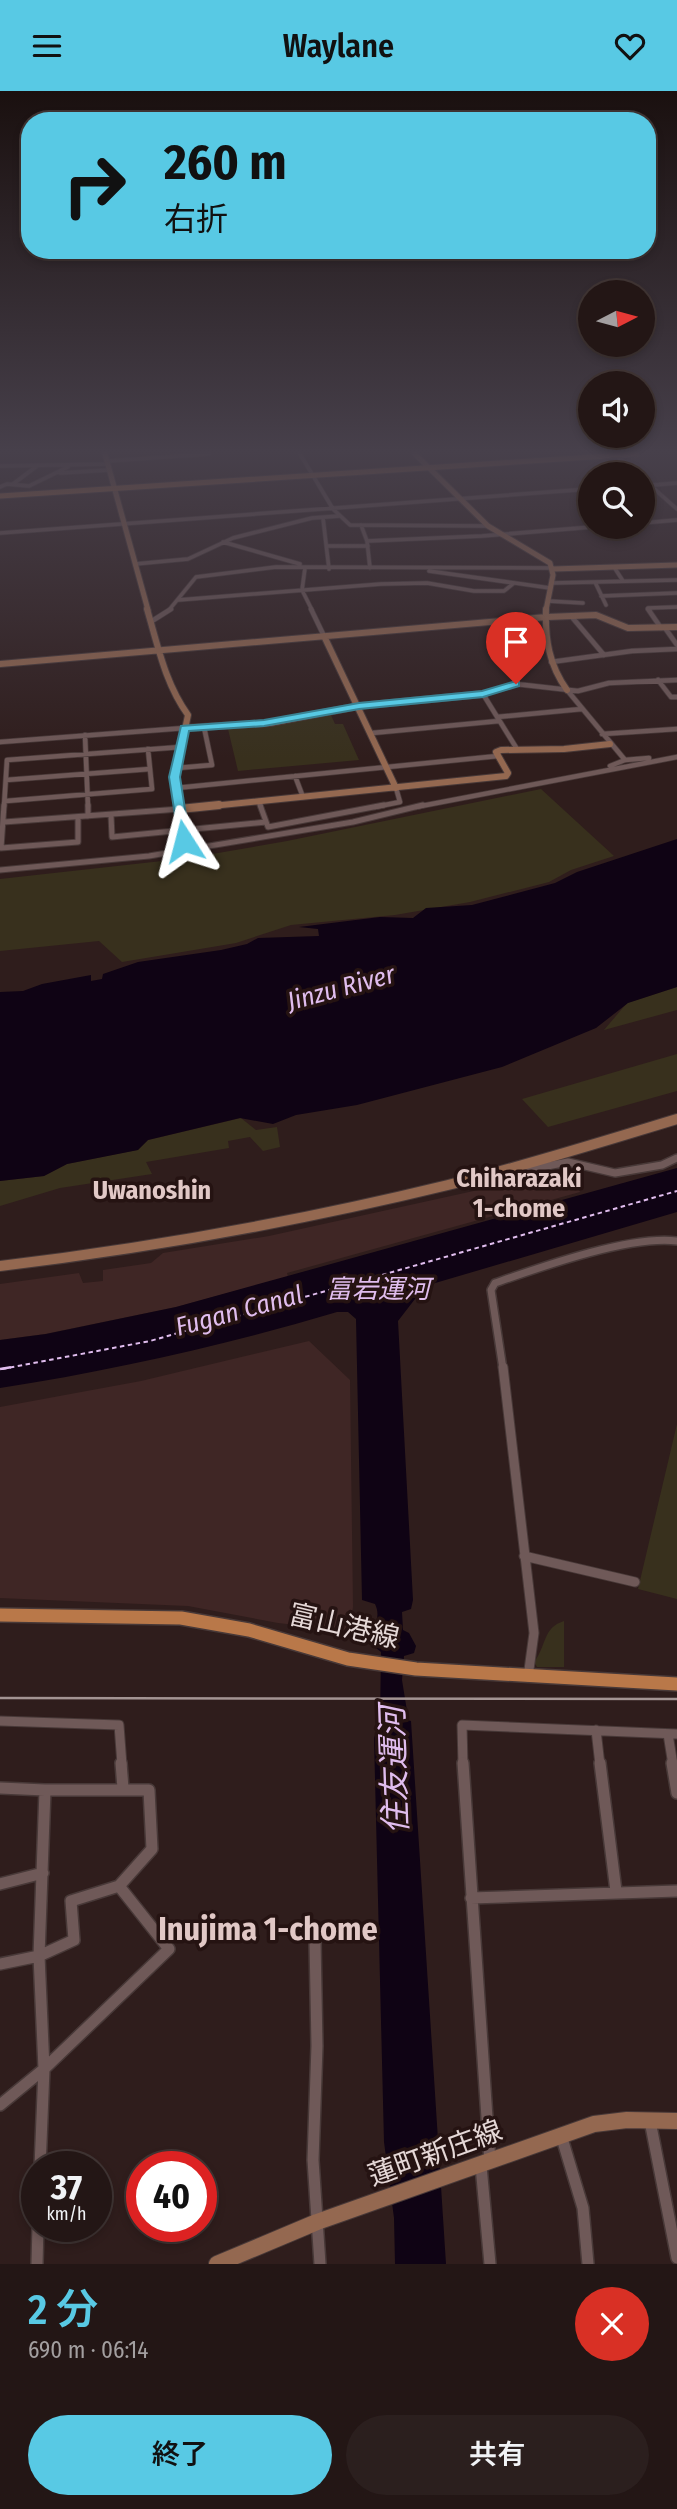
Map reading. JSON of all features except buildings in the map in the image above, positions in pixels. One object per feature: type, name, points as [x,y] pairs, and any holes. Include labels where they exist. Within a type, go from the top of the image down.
[{"type":"main road","name":"富山港線","points":[[0,1615],[150,1616],[203,1621],[249,1630],[348,1659],[416,1669],[677,1684]]},
{"type":"street","points":[[122,859],[176,847],[184,841],[176,788],[177,768],[188,715],[171,691],[133,555]]},
{"type":"street","points":[[135,563],[188,559],[195,555]]},
{"type":"street","points":[[265,555],[305,568],[330,571],[429,571],[551,586],[595,582],[676,581]]},
{"type":"street","points":[[328,555],[329,569]]},
{"type":"street","points":[[369,555],[370,568]]},
{"type":"street","points":[[538,555],[548,561],[553,569],[545,637],[557,678],[625,760]]},
{"type":"street","points":[[152,621],[158,620],[200,575],[276,567],[553,569],[677,565]]},
{"type":"street","points":[[614,567],[623,581]]},
{"type":"street","points":[[259,801],[268,827],[400,802],[372,733],[302,590],[305,568]]},
{"type":"street","points":[[595,582],[606,605]]},
{"type":"street","points":[[177,600],[427,583],[474,591],[504,591],[514,583]]},
{"type":"street","points":[[601,596],[677,593]]},
{"type":"street","points":[[548,601],[583,603]]},
{"type":"street","points":[[572,602],[572,616],[604,655]]},
{"type":"street","points":[[551,661],[676,649],[648,607],[677,607]]},
{"type":"street","points":[[0,664],[547,617],[596,615],[628,628],[677,627]]},
{"type":"street","points":[[658,680],[671,697],[677,697]]},
{"type":"street","points":[[0,742],[270,723],[359,706],[483,694],[516,684],[567,691],[587,690],[609,683],[677,680]]},
{"type":"street","points":[[483,694],[517,749]]},
{"type":"street","points":[[372,733],[582,709]]},
{"type":"street","points":[[177,768],[212,765],[204,727]]},
{"type":"street","points":[[602,734],[677,729]]},
{"type":"street","points":[[85,735],[88,816]]},
{"type":"street","points":[[4,823],[180,809],[506,776],[508,773],[496,752],[501,750],[564,749],[610,744]]},
{"type":"street","points":[[78,817],[78,842],[1,848],[7,760],[181,747]]},
{"type":"street","points":[[6,801],[152,789],[148,749]]},
{"type":"street","points":[[176,788],[498,756]]},
{"type":"street","points":[[604,770],[625,760],[677,757]]},
{"type":"street","points":[[0,870],[122,859],[354,822],[432,803],[677,757]]},
{"type":"street","points":[[4,785],[87,773],[149,769]]},
{"type":"street","points":[[295,776],[303,797]]},
{"type":"street","points":[[111,815],[112,837],[266,822]]},
{"type":"street","points":[[0,1266],[138,1247],[285,1220],[510,1169],[677,1119]]},
{"type":"street","points":[[510,1169],[516,1172],[568,1162],[615,1173],[662,1165],[677,1157]]},
{"type":"street","points":[[528,1677],[534,1633],[504,1374],[491,1290],[495,1283],[549,1264],[650,1240],[677,1241]]},
{"type":"street","points":[[524,1556],[635,1582]]},
{"type":"street","points":[[0,1721],[120,1725],[123,1788]]},
{"type":"street","points":[[490,2264],[480,2167],[462,1725],[672,1734],[677,1793]]},
{"type":"street","points":[[596,1730],[616,1891]]},
{"type":"street","points":[[0,1788],[149,1790],[152,1849],[119,1886],[72,1901],[74,1940],[39,1956],[0,1964]]},
{"type":"street","points":[[41,2151],[44,2069],[39,1956],[45,1790]]},
{"type":"street","points":[[0,1884],[43,1873]]},
{"type":"street","points":[[0,2105],[44,2069],[170,1948],[119,1886]]},
{"type":"street","points":[[471,1898],[677,1891]]},
{"type":"street","points":[[315,1941],[317,2046],[313,2160],[320,2264]]},
{"type":"street","points":[[650,2120],[677,2258]]},
{"type":"street","name":"蓮町新庄線","points":[[217,2264],[317,2222],[480,2167],[594,2124],[677,2121]]},
{"type":"street","points":[[560,2135],[583,2208],[588,2264]]},
{"type":"street","points":[[37,2264],[38,2242]]},
{"type":"shaded area","points":[[331,715],[335,724],[343,724],[359,760],[238,771],[228,729],[270,726]]},
{"type":"shaded area","points":[[541,789],[614,856],[571,870],[549,882],[470,902],[395,915],[291,925],[236,943],[122,962],[99,941],[0,951],[0,879],[189,858],[287,841]]},
{"type":"shaded area","points":[[677,987],[677,1010],[604,1030],[627,1003]]},
{"type":"shaded area","points":[[677,1054],[677,1091],[548,1127],[522,1099]]},
{"type":"shaded area","points":[[241,1118],[256,1130],[277,1127],[280,1147],[263,1151],[250,1137],[228,1141],[229,1148],[146,1162],[152,1174],[60,1188],[0,1206],[0,1181],[44,1176],[67,1164],[137,1150],[148,1140]]},
{"type":"shaded area","points":[[542,1176],[577,1185],[580,1192],[287,1273],[288,1277],[176,1307],[45,1334],[0,1340],[0,1284],[79,1273],[83,1283],[103,1281],[103,1270],[151,1263],[163,1253],[269,1236]]},
{"type":"shaded area","points":[[309,1341],[350,1380],[353,1607],[349,1631],[278,1623],[188,1606],[0,1598],[0,1407],[141,1381]]},
{"type":"shaded area","points":[[677,1424],[677,1599],[638,1589]]},
{"type":"shaded area","points":[[564,1621],[564,1667],[537,1667],[534,1662],[548,1633]]},
{"type":"water","name":"Jinzu River","points":[[677,839],[677,987],[628,1003],[596,1028],[502,1067],[357,1105],[296,1115],[273,1124],[240,1118],[148,1140],[138,1150],[67,1164],[44,1176],[0,1181],[0,992],[23,991],[42,984],[91,975],[91,981],[102,979],[103,974],[138,962],[221,950],[247,944],[258,938],[319,936],[318,929],[299,927],[380,917],[413,918],[426,908],[472,905],[555,883],[577,872]]},
{"type":"water","name":"富岩運河","points":[[677,1168],[677,1212],[425,1286],[398,1321],[413,1600],[411,1609],[402,1612],[403,1630],[409,1633],[416,1646],[414,1653],[404,1656],[402,1680],[407,1711],[404,1712],[404,1719],[411,1721],[446,2264],[395,2264],[394,2218],[384,2142],[374,1738],[380,1721],[381,1652],[371,1644],[377,1609],[375,1604],[362,1600],[356,1319],[348,1312],[337,1312],[170,1356],[0,1388],[0,1340],[46,1334],[176,1307]]},
{"type":"ferry route","points":[[2,1369],[150,1341],[677,1191]]},
{"type":"ferry route","points":[[0,1369],[12,1367]]},
{"type":"tram line","points":[[0,1698],[677,1699]]},
{"type":"district","name":"Uwanoshin","points":[[152,1190]]},
{"type":"district","name":"Chiharazaki 1-chome","points":[[519,1192]]},
{"type":"district","name":"Inujima 1-chome","points":[[268,1929]]},
{"type":"route","points":[[184,841],[175,777],[185,728],[264,723],[359,706],[483,694],[516,684]]},
{"type":"water label","name":"Fugan Canal","points":[[239,1311]]},
{"type":"water label","name":"住友運河","points":[[394,1770]]}]
